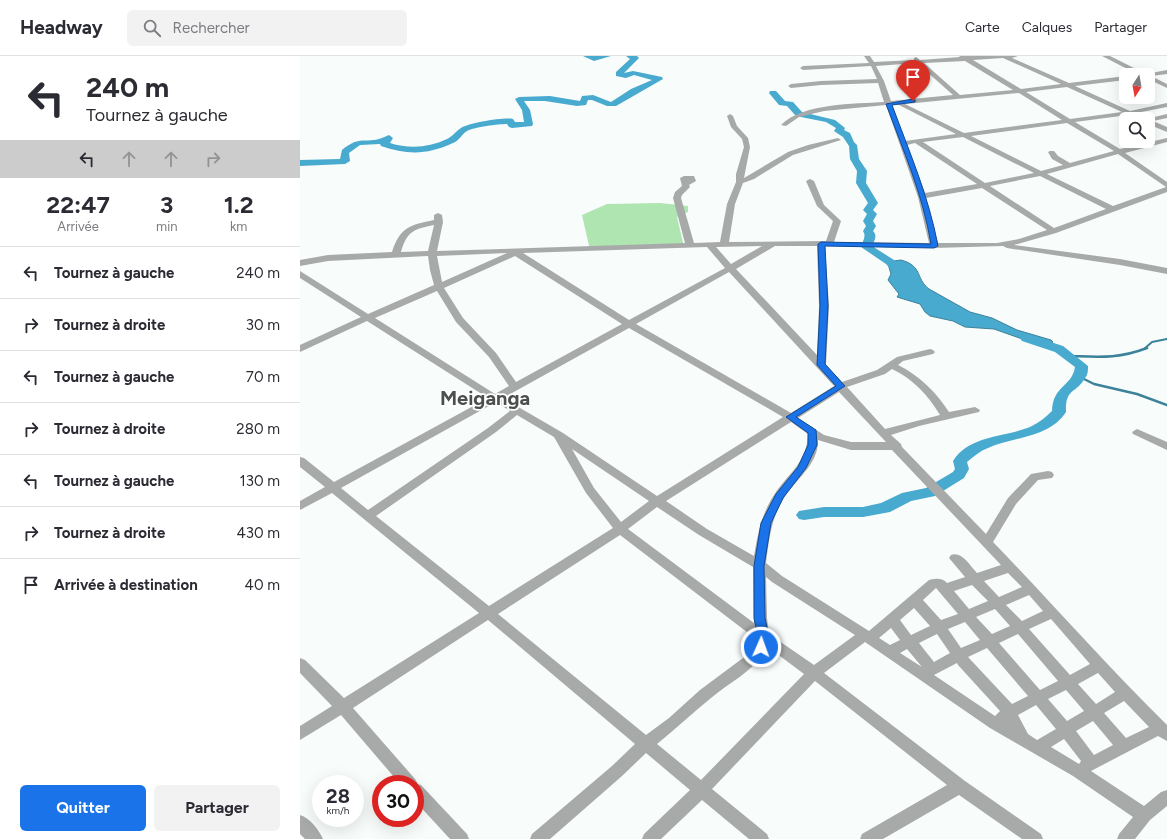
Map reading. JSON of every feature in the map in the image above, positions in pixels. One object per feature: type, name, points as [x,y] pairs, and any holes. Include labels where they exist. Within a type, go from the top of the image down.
[{"type":"street","points":[[867,56],[873,64],[881,81],[888,104],[923,196],[930,218],[934,246]]},
{"type":"street","points":[[912,56],[959,97]]},
{"type":"street","points":[[1004,56],[1126,112]]},
{"type":"street","points":[[803,68],[964,57],[1015,56]]},
{"type":"street","points":[[1105,56],[1130,68]]},
{"type":"street","points":[[964,57],[1118,151],[1167,185]]},
{"type":"street","points":[[1155,74],[1167,72]]},
{"type":"street","points":[[784,125],[794,117],[805,113],[898,102],[1021,91],[1119,79]]},
{"type":"street","points":[[1155,80],[1167,86]]},
{"type":"street","points":[[791,86],[821,83],[881,81]]},
{"type":"street","points":[[898,102],[1038,174],[1113,209]]},
{"type":"street","points":[[1133,112],[1167,105]]},
{"type":"street","points":[[903,143],[965,136],[1119,114]]},
{"type":"street","points":[[724,244],[731,204],[740,182],[740,174],[747,147],[746,140],[734,127],[730,116]]},
{"type":"street","points":[[1155,119],[1167,116]]},
{"type":"street","points":[[1155,124],[1167,130]]},
{"type":"street","points":[[740,182],[750,178],[784,157],[797,151],[838,140]]},
{"type":"street","points":[[923,196],[985,186],[1038,174],[1118,151],[1167,140]]},
{"type":"street","points":[[916,141],[1053,231]]},
{"type":"street","points":[[1052,152],[1055,157],[1068,165]]},
{"type":"street","points":[[810,181],[821,206],[837,221],[825,244],[821,365]]},
{"type":"street","points":[[686,184],[686,187],[678,194],[677,198],[690,245]]},
{"type":"street","points":[[997,245],[1020,241],[1053,231],[1167,189]]},
{"type":"street","points":[[396,254],[400,240],[406,232],[438,218],[432,252],[434,270],[439,287],[459,320],[493,355],[515,388]]},
{"type":"street","points":[[300,506],[774,243]]},
{"type":"street","points":[[300,263],[343,256],[708,244],[774,243],[934,246],[997,245],[1120,262],[1167,271]]},
{"type":"street","points":[[708,244],[729,269],[841,386],[1031,589],[1125,693],[1163,732],[1124,746],[1078,771]]},
{"type":"street","points":[[300,349],[439,287],[514,251]]},
{"type":"street","points":[[514,251],[629,324],[790,417],[820,437],[851,446],[897,446]]},
{"type":"street","points":[[300,274],[367,318],[559,435],[703,532],[759,566],[889,652],[927,672],[995,724],[1078,771],[1144,815]]},
{"type":"street","points":[[300,734],[620,529],[657,501],[841,386],[881,372],[906,357],[930,352]]},
{"type":"street","points":[[891,365],[907,372],[926,388],[947,417]]},
{"type":"street","points":[[368,516],[480,439],[516,410]]},
{"type":"street","points":[[884,433],[917,423],[975,410]]},
{"type":"street","points":[[538,839],[612,776],[645,744],[674,722],[705,694],[752,659],[761,647],[763,637],[760,618],[759,566],[766,523],[779,496],[802,468],[808,457],[812,445],[813,432]]},
{"type":"street","points":[[1137,432],[1167,446]]},
{"type":"street","points":[[559,435],[565,449],[590,490],[600,505],[620,529],[763,637],[814,673],[960,786],[1035,839]]},
{"type":"street","points":[[300,461],[489,614],[761,839]]},
{"type":"street","points":[[987,542],[1016,497],[1035,476],[1048,475]]},
{"type":"street","points":[[955,558],[1020,628],[1124,746]]},
{"type":"street","points":[[945,589],[1010,567]]},
{"type":"street","points":[[650,839],[701,790],[814,673],[892,620],[935,582],[945,589],[968,615],[1038,699],[1066,730],[1091,763]]},
{"type":"street","points":[[889,652],[939,627],[1031,589]]},
{"type":"street","points":[[916,600],[939,627],[959,655],[1010,712],[1023,740]]},
{"type":"street","points":[[927,672],[959,655],[1052,613]]},
{"type":"street","points":[[892,620],[910,641],[927,672]]},
{"type":"street","points":[[300,664],[342,706],[402,775]]},
{"type":"street","points":[[995,724],[1010,712],[1068,684],[1100,665]]},
{"type":"street","points":[[1037,748],[1125,693]]},
{"type":"street","points":[[868,839],[960,786]]},
{"type":"street","points":[[1124,839],[1144,815],[1167,798]]},
{"type":"street","points":[[424,800],[461,839]]},
{"type":"street","points":[[300,822],[315,839]]},
{"type":"green space","points":[[660,203],[688,206],[688,212],[677,217],[684,247],[590,250],[582,215],[607,204]]},
{"type":"water","points":[[901,260],[916,269],[922,281],[929,289],[970,312],[992,318],[1017,330],[1051,340],[1053,342],[1051,344],[1025,340],[994,329],[965,327],[953,321],[930,316],[925,312],[920,304],[897,297],[899,294],[888,280],[891,274],[888,264]]},
{"type":"waterway","points":[[587,56],[594,59],[607,56]]},
{"type":"waterway","points":[[300,163],[342,162],[345,161],[345,152],[363,142],[377,142],[389,138],[384,144],[399,149],[419,151],[451,141],[465,129],[500,121],[510,121],[512,125],[529,124],[526,110],[519,99],[535,98],[583,103],[585,98],[593,97],[607,104],[613,104],[634,91],[659,79],[633,73],[626,76],[619,74],[635,58],[630,56]]},
{"type":"waterway","points":[[773,93],[782,103],[790,104],[799,114],[806,117],[827,120],[837,124],[841,128],[838,131],[847,135],[850,143],[853,145],[855,159],[862,171],[861,183],[873,203],[868,210],[872,214],[868,221],[871,226],[868,231],[870,233],[870,241],[867,243],[866,247],[890,262],[902,275]]},
{"type":"waterway","points":[[804,515],[824,512],[863,512],[885,508],[907,497],[930,492],[959,475],[962,469],[960,461],[971,451],[983,444],[1023,434],[1048,422],[1059,412],[1059,401],[1064,392],[1080,377],[1082,366],[1059,349],[1026,338]]},
{"type":"waterway","points":[[1144,349],[1152,342],[1167,339]]},
{"type":"waterway","points":[[1070,356],[1118,356],[1147,348]]},
{"type":"waterway","points":[[1080,377],[1094,384],[1137,394],[1167,405]]},
{"type":"district","name":"Meiganga","points":[[485,398]]},
{"type":"route","points":[[761,647],[763,637],[760,618],[759,566],[766,523],[779,496],[802,468],[812,445],[813,432],[790,417],[841,386],[821,365],[824,306],[821,244],[934,246],[930,218],[923,196],[888,104],[913,101]]}]
